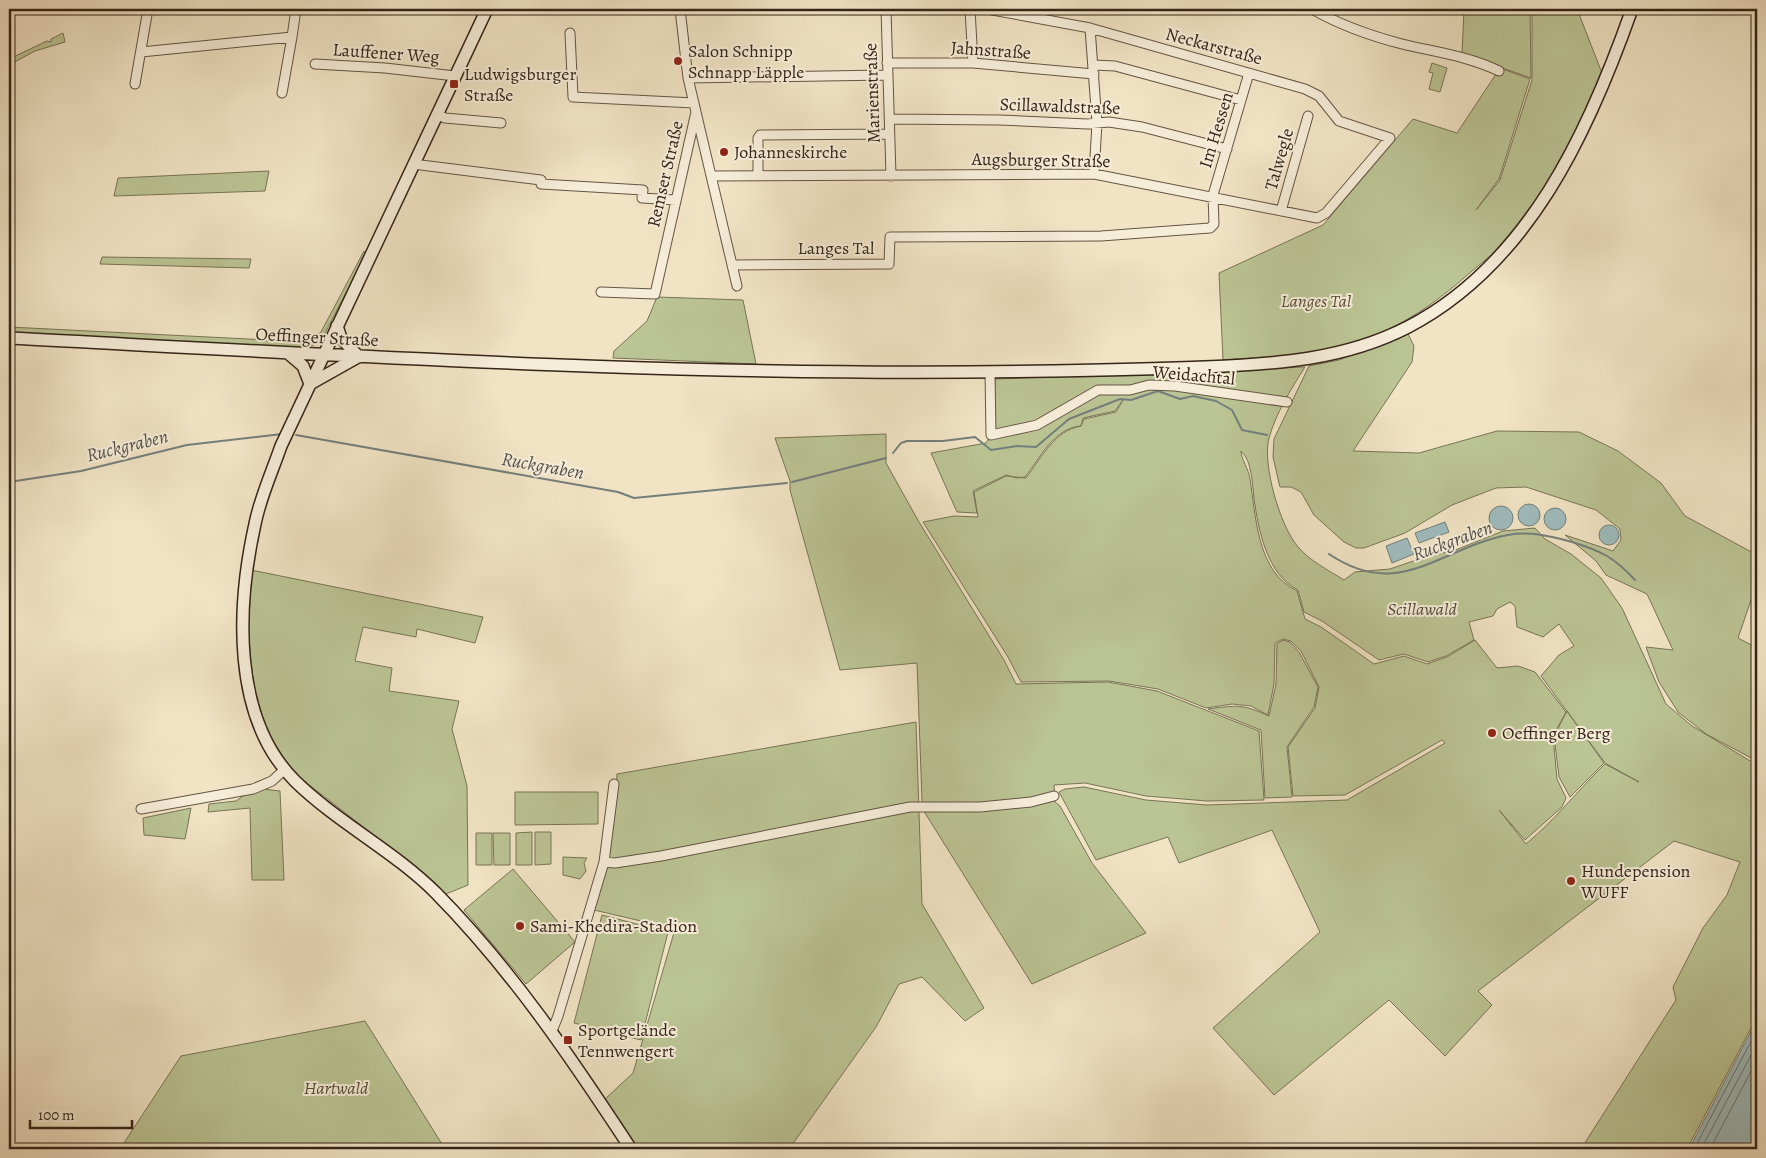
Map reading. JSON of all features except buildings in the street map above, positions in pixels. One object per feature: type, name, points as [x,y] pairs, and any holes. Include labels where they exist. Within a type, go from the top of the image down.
[{"type":"main road","points":[[487,9],[281,446],[255,522],[247,571],[244,617],[246,671],[253,706],[264,736],[285,769],[306,790],[435,892],[476,937],[552,1031],[631,1149]]},
{"type":"main road","name":"Oeffinger Straße","points":[[9,338],[324,356],[653,369],[824,372],[990,372],[1148,369],[1285,362],[1339,353],[1405,329],[1430,315],[1472,282],[1512,242],[1548,191],[1582,131],[1608,75],[1632,9]]},
{"type":"main road","points":[[310,384],[359,357],[346,344],[337,326]]},
{"type":"main road","points":[[289,354],[303,366],[310,384]]},
{"type":"street","points":[[135,84],[148,9]]},
{"type":"street","points":[[282,93],[296,9]]},
{"type":"street","name":"Remser Straße","points":[[601,292],[655,294],[695,107],[688,78],[680,9]]},
{"type":"street","name":"Marienstraße","points":[[886,9],[886,62],[891,176]]},
{"type":"street","points":[[970,9],[973,64]]},
{"type":"street","name":"Neckarstraße","points":[[987,9],[1090,28],[1305,89],[1318,96],[1339,121],[1390,138]]},
{"type":"street","points":[[1312,9],[1357,30],[1401,43],[1459,56],[1499,71]]},
{"type":"street","points":[[1090,28],[1097,123],[1094,174]]},
{"type":"street","points":[[570,33],[573,97],[695,107],[737,286]]},
{"type":"street","points":[[141,52],[292,37]]},
{"type":"street","name":"Jahnstraße","points":[[886,62],[1094,69],[1115,66],[1242,100]]},
{"type":"street","name":"Lauffener Weg","points":[[315,64],[385,68],[455,76]]},
{"type":"street","name":"Im Hessen","points":[[1213,196],[1250,73]]},
{"type":"street","points":[[688,78],[887,75]]},
{"type":"street","points":[[436,115],[444,118],[501,123]]},
{"type":"street","name":"Talwegle","points":[[1281,211],[1308,116]]},
{"type":"street","name":"Scillawaldstraße","points":[[890,120],[1109,122],[1142,127],[1227,149]]},
{"type":"street","points":[[758,176],[758,138],[760,135],[890,134]]},
{"type":"street","name":"Augsburger Straße","points":[[712,176],[1094,174],[1317,218],[1322,216],[1390,138]]},
{"type":"street","points":[[413,164],[541,182],[643,190],[642,198],[676,200]]},
{"type":"street","name":"Langes Tal","points":[[732,265],[890,264],[890,237],[1101,236],[1210,228],[1214,224],[1213,196]]},
{"type":"street","name":"Weidachtal","points":[[990,372],[991,435],[1037,424],[1098,390],[1130,390],[1149,385],[1175,386],[1287,402]]},
{"type":"street","points":[[141,809],[253,789],[272,781],[285,769]]},
{"type":"street","points":[[552,1031],[604,862],[614,784]]},
{"type":"street","points":[[604,862],[615,863],[661,856],[910,807],[980,807],[1031,802],[1054,796]]},
{"type":"green space","points":[[1464,9],[1530,9],[1531,78],[1462,54]]},
{"type":"green space","points":[[1532,9],[1577,9],[1602,73],[1562,159],[1538,200],[1509,238],[1441,297],[1409,318],[1375,335],[1336,348],[1308,354],[1223,360],[1219,273],[1323,225],[1413,119],[1457,133],[1500,68],[1530,79],[1499,179],[1476,210],[1500,180],[1532,80]]},
{"type":"green space","points":[[63,33],[65,42],[35,51],[9,65],[9,59],[47,41],[51,42],[51,39]]},
{"type":"green space","points":[[1432,63],[1447,68],[1440,92],[1429,89],[1433,73],[1429,72]]},
{"type":"green space","points":[[269,171],[265,191],[114,196],[118,178]]},
{"type":"green space","points":[[364,251],[366,255],[325,333],[314,345],[299,349],[9,335],[9,327],[308,342],[321,332]]},
{"type":"green space","points":[[102,257],[251,259],[249,268],[100,264]]},
{"type":"green space","points":[[657,297],[743,300],[756,364],[613,358],[614,351],[647,321]]},
{"type":"green space","points":[[1408,334],[1414,346],[1412,362],[1353,451],[1419,453],[1497,431],[1579,432],[1618,451],[1661,483],[1685,516],[1757,555],[1757,583],[1738,638],[1757,648],[1757,761],[1706,734],[1678,712],[1659,682],[1646,647],[1673,650],[1647,594],[1606,575],[1596,561],[1565,535],[1613,551],[1621,540],[1620,529],[1596,510],[1526,487],[1496,488],[1452,505],[1405,533],[1364,548],[1356,548],[1344,542],[1314,515],[1301,492],[1291,487],[1280,487],[1273,457],[1274,439],[1309,366],[1339,360]]},
{"type":"green space","name":"Scillawald","points":[[1305,367],[1284,401],[1272,429],[1267,449],[1270,478],[1285,525],[1298,547],[1314,561],[1344,580],[1355,572],[1390,569],[1431,555],[1453,551],[1503,531],[1535,528],[1545,539],[1571,554],[1601,578],[1622,608],[1666,704],[1692,726],[1757,765],[1757,1017],[1687,1149],[1581,1149],[1676,1000],[1673,987],[1703,928],[1727,895],[1740,862],[1674,841],[1478,991],[1492,1005],[1445,1056],[1389,1000],[1274,1095],[1213,1028],[1320,932],[1272,830],[1179,863],[1168,837],[1096,860],[1059,792],[1065,789],[1084,787],[1146,800],[1207,805],[1347,800],[1445,743],[1442,740],[1345,795],[1293,796],[1288,747],[1315,708],[1319,687],[1301,651],[1291,641],[1283,639],[1275,643],[1274,684],[1268,715],[1251,706],[1232,704],[1206,708],[1158,689],[1109,681],[1021,682],[1008,657],[923,522],[954,516],[978,517],[974,492],[1006,476],[1012,477],[1006,475],[973,491],[977,513],[957,512],[931,453],[986,443],[994,431],[995,379]],"holes":[[[1123,400],[1116,412],[1084,419],[1081,426],[1083,418],[1115,411]],[[1081,426],[1064,433],[1056,439],[1026,478],[1021,478],[1025,477],[1055,438],[1071,428]],[[1241,451],[1245,455],[1251,472],[1258,523],[1266,550],[1279,574],[1287,583],[1298,590],[1304,612],[1322,621],[1379,660],[1404,654],[1428,662],[1446,656],[1474,640],[1469,622],[1493,616],[1497,609],[1510,602],[1515,606],[1517,627],[1543,637],[1559,624],[1574,646],[1559,655],[1541,676],[1605,763],[1639,782],[1605,764],[1547,825],[1526,844],[1499,810],[1525,840],[1562,807],[1566,798],[1557,779],[1553,736],[1566,712],[1535,672],[1518,666],[1497,668],[1475,640],[1447,657],[1427,664],[1404,656],[1374,664],[1321,627],[1305,619],[1297,591],[1284,582],[1274,571],[1266,557],[1257,526],[1249,475]]]},
{"type":"green space","points":[[886,434],[886,463],[919,522],[1004,660],[1016,684],[1108,682],[1157,691],[1259,731],[1264,800],[1207,801],[1146,796],[1085,783],[1054,785],[1055,802],[1060,806],[1092,863],[1146,933],[1032,984],[925,813],[922,800],[917,663],[840,670],[790,490],[790,481],[775,438]]},
{"type":"green space","points":[[251,570],[483,617],[475,643],[417,629],[416,637],[363,627],[355,661],[392,668],[389,691],[459,701],[452,729],[467,786],[468,885],[446,894],[304,781],[282,758],[270,736],[255,691],[249,643]]},
{"type":"green space","points":[[1283,640],[1290,642],[1299,652],[1318,687],[1314,707],[1287,747],[1292,797],[1265,798],[1261,730],[1208,709],[1240,706],[1269,716],[1276,684],[1277,644]]},
{"type":"green space","points":[[1567,711],[1604,763],[1570,797],[1559,777],[1554,736]]},
{"type":"green space","points":[[916,722],[922,904],[984,1008],[965,1021],[922,977],[899,984],[876,1027],[789,1149],[637,1149],[604,1100],[633,1073],[675,929],[594,910],[609,842],[617,774]]},
{"type":"green space","points":[[263,789],[280,791],[284,880],[252,880],[250,808],[208,812],[209,804],[236,801],[246,794]]},
{"type":"green space","points":[[515,792],[598,792],[598,824],[515,825]]},
{"type":"green space","points":[[191,808],[185,839],[144,835],[143,818]]},
{"type":"green space","points":[[532,832],[532,865],[516,865],[516,833]]},
{"type":"green space","points":[[535,832],[551,832],[551,864],[535,865]]},
{"type":"green space","points":[[476,833],[492,833],[492,865],[476,865]]},
{"type":"green space","points":[[493,833],[510,833],[510,865],[494,865]]},
{"type":"green space","points":[[563,857],[587,858],[584,863],[586,871],[580,879],[563,875]]},
{"type":"green space","name":"Sami-Khedira-Stadion","points":[[513,869],[575,942],[526,984],[464,910]]},
{"type":"green space","points":[[602,915],[668,932],[641,1040],[574,1023]]},
{"type":"green space","name":"Hartwald","points":[[365,1021],[445,1149],[120,1149],[181,1056]]},
{"type":"water","points":[[1529,504],[1537,507],[1540,515],[1537,523],[1529,526],[1521,523],[1518,515],[1521,507]]},
{"type":"water","points":[[1501,506],[1509,510],[1513,518],[1509,526],[1501,530],[1493,526],[1489,518],[1493,510]]},
{"type":"water","points":[[1555,508],[1563,511],[1566,519],[1563,527],[1555,530],[1547,527],[1544,519],[1547,511]]},
{"type":"water","points":[[1445,522],[1449,532],[1419,543],[1415,533]]},
{"type":"water","points":[[1609,525],[1616,528],[1619,535],[1616,542],[1609,545],[1602,542],[1599,535],[1602,528]]},
{"type":"water","points":[[1407,538],[1414,554],[1392,563],[1386,546]]},
{"type":"water","points":[[1757,1020],[1757,1149],[1689,1149]]},
{"type":"waterway","name":"Ruckgraben","points":[[893,453],[901,443],[907,441],[943,441],[975,437],[991,450],[1017,446],[1036,447],[1069,419],[1120,399],[1131,400],[1158,391],[1180,399],[1193,396],[1216,401],[1232,410],[1242,430],[1267,435]]},
{"type":"waterway","name":"Ruckgraben","points":[[9,482],[81,471],[187,445],[282,434]]},
{"type":"waterway","name":"Ruckgraben","points":[[296,435],[618,492],[634,498],[787,483]]},
{"type":"waterway","name":"Ruckgraben","points":[[792,482],[886,458]]},
{"type":"waterway","name":"Ruckgraben","points":[[1329,554],[1354,567],[1377,573],[1399,573],[1483,542],[1508,535],[1532,534],[1564,540],[1599,552],[1613,560],[1635,580]]},
{"type":"place","name":"Salon Schnipp Schnapp Läpple","points":[[678,61]]},
{"type":"place","name":"Ludwigsburger Straße","points":[[454,84]]},
{"type":"place","name":"Johanneskirche","points":[[724,152]]},
{"type":"place","name":"Oeffinger Berg","points":[[1492,733]]},
{"type":"place","name":"Hundepension WUFF","points":[[1571,881]]},
{"type":"place","name":"Sami-Khedira-Stadion","points":[[520,926]]},
{"type":"place","name":"Sportgelände Tennwengert","points":[[568,1040]]}]
